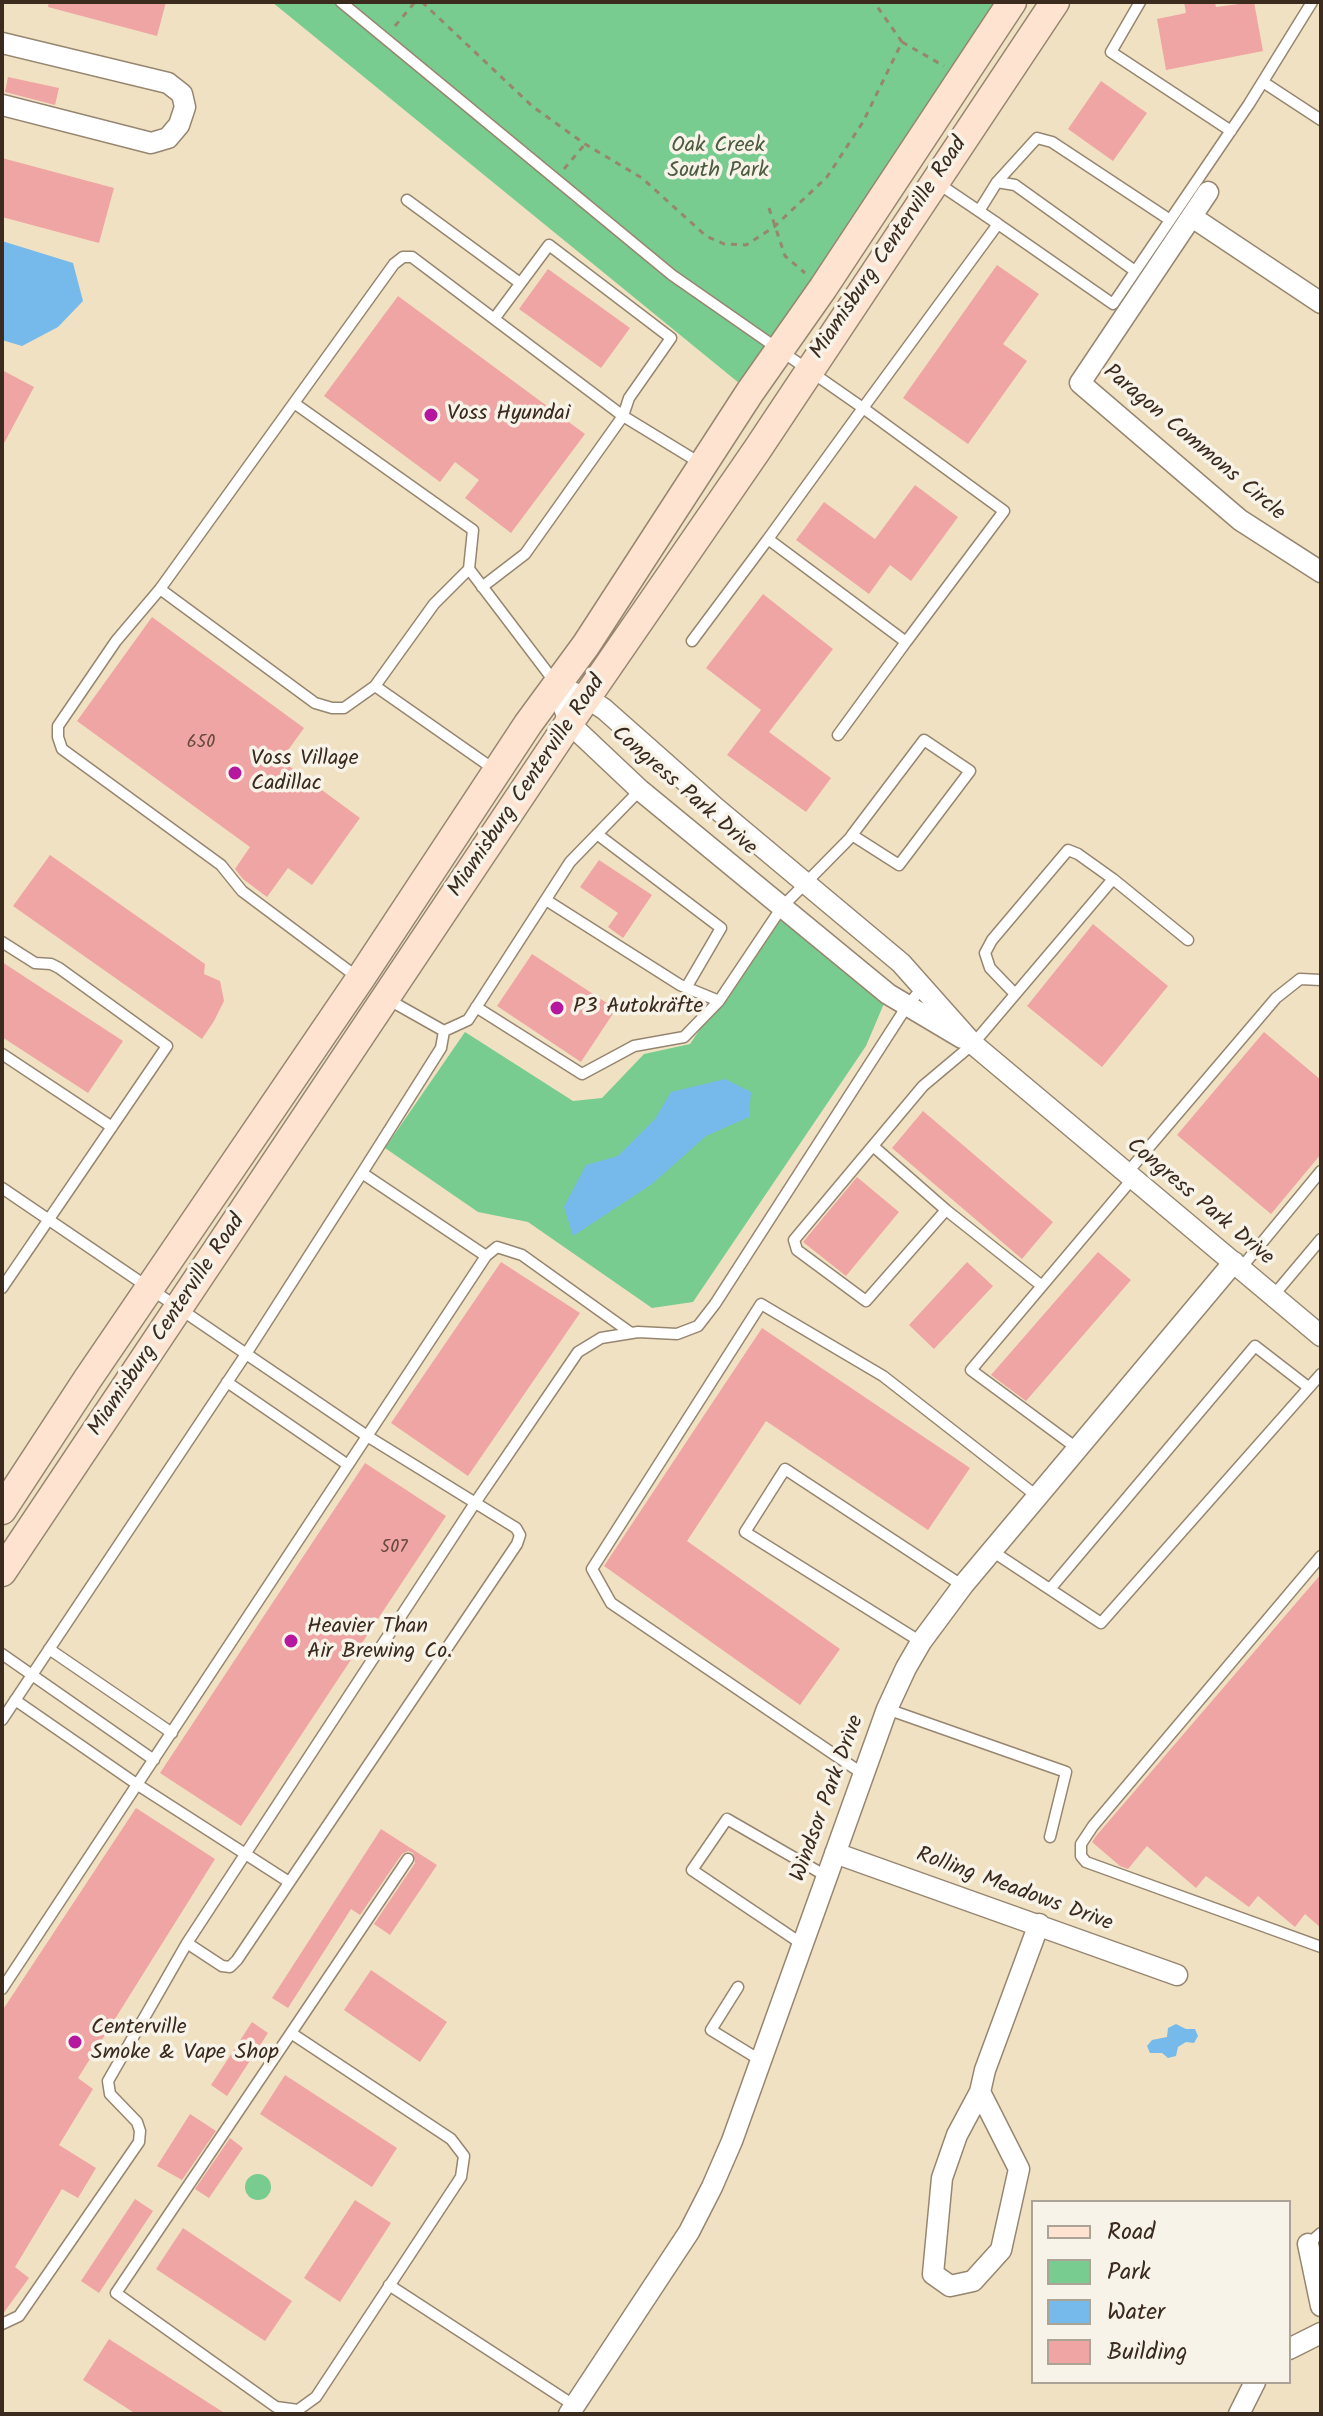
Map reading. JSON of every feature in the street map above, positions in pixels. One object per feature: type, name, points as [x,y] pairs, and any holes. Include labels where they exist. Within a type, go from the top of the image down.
[{"type":"main road","name":"Miamisburg Centerville Road","points":[[2,1510],[557,686],[1012,2]]},
{"type":"main road","name":"Miamisburg Centerville Road","points":[[2,1572],[1055,2]]},
{"type":"main road","points":[[906,163],[935,181]]},
{"type":"main road","points":[[360,979],[387,999]]},
{"type":"street","points":[[2,43],[168,83],[182,94],[185,107],[179,125],[168,138],[151,143],[2,105]]},
{"type":"street","name":"Paragon Commons Circle","points":[[1208,192],[1080,383],[1240,520],[1321,572]]},
{"type":"street","points":[[1192,217],[1321,303]]},
{"type":"street","name":"Congress Park Drive","points":[[557,686],[587,698],[604,709],[901,963],[973,1044],[1321,1336]]},
{"type":"street","name":"Congress Park Drive","points":[[557,686],[569,723],[640,790],[888,994],[973,1044]]},
{"type":"street","name":"Windsor Park Drive","points":[[576,2411],[689,2232],[712,2187],[732,2141],[887,1709],[921,1642],[992,1551],[1237,1265]]},
{"type":"street","name":"Rolling Meadows Drive","points":[[835,1853],[1177,1975]]},
{"type":"street","points":[[980,2092],[1019,2169],[1001,2250],[973,2281],[950,2286],[933,2274],[942,2178],[957,2135],[980,2092],[985,2070],[1039,1924]]},
{"type":"street","points":[[1315,2239],[1321,2306]]},
{"type":"street","points":[[1291,2348],[1321,2333]]},
{"type":"street","points":[[1239,2414],[1254,2384]]},
{"type":"lane","points":[[341,2],[672,275],[1004,511],[838,735]]},
{"type":"lane","points":[[1140,2],[1111,52],[1231,131]]},
{"type":"lane","points":[[935,181],[1113,304],[1231,131],[1312,2]]},
{"type":"lane","points":[[1263,82],[1321,120]]},
{"type":"lane","points":[[979,211],[997,182],[1037,138],[1052,142],[1170,220]]},
{"type":"lane","points":[[997,182],[1015,185],[1135,271]]},
{"type":"lane","points":[[407,200],[520,283]]},
{"type":"lane","points":[[692,641],[998,224]]},
{"type":"lane","points":[[482,587],[525,554],[623,416],[629,398],[671,338],[549,245],[494,319]]},
{"type":"lane","points":[[360,979],[242,891],[221,865],[62,749],[58,726],[116,641],[160,589],[394,264],[403,257],[412,257],[623,416],[702,464]]},
{"type":"lane","points":[[160,589],[315,703],[344,708],[375,686],[434,604],[469,569],[473,530],[294,403]]},
{"type":"lane","points":[[768,539],[906,642]]},
{"type":"lane","points":[[469,569],[546,667],[557,686]]},
{"type":"lane","points":[[375,686],[497,772]]},
{"type":"lane","points":[[476,1007],[582,1074],[634,1046],[684,1037],[719,1001],[782,907],[852,835],[924,740],[970,771],[899,865],[852,835]]},
{"type":"lane","points":[[444,1031],[468,1020],[570,862],[640,790]]},
{"type":"lane","points":[[597,834],[721,928],[686,988]]},
{"type":"lane","points":[[1015,994],[990,968],[985,953],[992,940],[1068,850],[1113,879],[1188,940]]},
{"type":"lane","points":[[946,1210],[866,1301],[797,1250],[794,1240],[923,1086],[973,1044],[1113,879]]},
{"type":"lane","points":[[546,900],[686,988],[719,1001]]},
{"type":"lane","points":[[2,942],[35,963],[59,968],[167,1046],[2,1288]]},
{"type":"lane","points":[[1078,1449],[971,1370],[1276,998],[1300,979],[1321,980]]},
{"type":"lane","points":[[2,2324],[19,2316],[139,2142],[137,2122],[110,2094],[108,2081],[187,1943],[475,1503],[578,1352],[601,1338],[631,1333],[677,1334],[698,1326],[907,1006],[924,986]]},
{"type":"lane","points":[[387,999],[444,1031]]},
{"type":"lane","points":[[2,1720],[246,1354],[441,1048],[444,1031]]},
{"type":"lane","points":[[2,1054],[112,1127]]},
{"type":"lane","points":[[873,1146],[946,1210],[1042,1286]]},
{"type":"lane","points":[[1237,1265],[1321,1171]]},
{"type":"lane","points":[[362,1173],[486,1256]]},
{"type":"lane","points":[[2,1188],[367,1436],[516,1528],[520,1535],[517,1544],[230,1967],[222,1966],[187,1943]]},
{"type":"lane","points":[[1273,1296],[1321,1239]]},
{"type":"lane","points":[[2,1989],[486,1256],[497,1247],[522,1255],[631,1333]]},
{"type":"lane","points":[[1312,1250],[1321,1258]]},
{"type":"lane","points":[[863,1774],[611,1603],[592,1569],[761,1304],[883,1376],[1038,1497]]},
{"type":"lane","points":[[1050,1589],[1255,1346],[1308,1387]]},
{"type":"lane","points":[[992,1551],[1101,1623],[1321,1374]]},
{"type":"lane","points":[[227,1382],[348,1465]]},
{"type":"lane","points":[[921,1642],[745,1532],[785,1469],[963,1586]]},
{"type":"lane","points":[[1321,1556],[1093,1826],[1081,1844],[1081,1856],[1086,1862],[1321,1947]]},
{"type":"lane","points":[[49,1649],[172,1733]]},
{"type":"lane","points":[[2,1654],[154,1760]]},
{"type":"lane","points":[[15,1700],[138,1785],[289,1882]]},
{"type":"lane","points":[[887,1709],[1066,1772],[1050,1837]]},
{"type":"lane","points":[[802,1944],[692,1870],[727,1819],[826,1876]]},
{"type":"lane","points":[[291,2033],[451,2139],[464,2156],[461,2177],[316,2397],[298,2410],[276,2407],[116,2293],[408,1859]]},
{"type":"lane","points":[[738,1987],[711,2030],[760,2060]]},
{"type":"lane","points":[[389,2285],[576,2411]]},
{"type":"path","points":[[385,39],[415,2]]},
{"type":"path","points":[[422,2],[532,106],[585,144],[642,178],[706,236],[724,244],[746,245],[774,227],[827,177],[863,122],[902,42]]},
{"type":"path","points":[[874,2],[902,42],[962,77]]},
{"type":"path","points":[[556,180],[585,144]]},
{"type":"path","points":[[769,208],[785,256],[823,288]]},
{"type":"green space","name":"Oak Creek South Park","points":[[272,2],[1012,2],[750,392]]},
{"type":"green space","points":[[782,907],[888,994],[866,1046],[693,1302],[652,1308],[528,1222],[478,1212],[385,1148],[465,1032],[573,1101],[602,1098],[644,1054],[690,1044]]},
{"type":"green space","points":[[258,2174],[267,2178],[271,2187],[267,2196],[258,2200],[249,2196],[245,2187],[249,2178]]},
{"type":"water","points":[[2,241],[73,263],[83,301],[58,327],[22,346],[2,340]]},
{"type":"water","points":[[725,1079],[751,1092],[749,1117],[706,1136],[652,1184],[573,1236],[564,1207],[586,1165],[618,1156],[655,1119],[671,1092]]},
{"type":"water","points":[[1176,2024],[1195,2029],[1198,2036],[1194,2043],[1186,2042],[1178,2047],[1176,2056],[1168,2058],[1162,2053],[1150,2053],[1147,2046],[1152,2040],[1167,2037],[1168,2028]]},
{"type":"building","points":[[49,2],[166,2],[157,36],[48,7]]},
{"type":"building","points":[[1184,2],[1215,2],[1216,7],[1254,2],[1263,51],[1166,70],[1157,19],[1186,13]]},
{"type":"building","points":[[8,77],[59,88],[55,105],[5,92]]},
{"type":"building","points":[[1101,81],[1147,113],[1113,161],[1068,129]]},
{"type":"building","points":[[2,158],[114,188],[99,243],[2,217]]},
{"type":"building","points":[[997,265],[1039,294],[1003,344],[1027,361],[968,444],[903,398]]},
{"type":"building","points":[[548,269],[630,328],[601,368],[519,309]]},
{"type":"building","name":"Voss Hyundai","points":[[398,296],[585,434],[511,533],[465,498],[479,480],[455,462],[440,482],[324,396]]},
{"type":"building","points":[[2,370],[34,387],[2,447]]},
{"type":"building","points":[[915,485],[958,517],[911,581],[890,565],[869,594],[796,540],[824,502],[875,539]]},
{"type":"building","points":[[763,594],[833,649],[769,732],[831,778],[806,812],[727,755],[761,710],[706,668]]},
{"type":"building","points":[[152,617],[304,728],[281,760],[360,818],[312,885],[288,868],[267,897],[235,869],[250,847],[77,721]]},
{"type":"building","points":[[50,855],[205,964],[204,974],[220,981],[224,1001],[202,1039],[13,906]]},
{"type":"building","points":[[599,860],[652,895],[623,938],[608,927],[618,913],[580,887]]},
{"type":"building","points":[[1093,924],[1168,986],[1102,1067],[1027,1006]]},
{"type":"building","name":"P3 Autokräfte","points":[[532,954],[616,1009],[581,1062],[497,1006]]},
{"type":"building","points":[[2,962],[123,1041],[88,1093],[2,1037]]},
{"type":"building","points":[[1264,1032],[1321,1080],[1321,1154],[1271,1214],[1177,1135]]},
{"type":"building","points":[[923,1111],[1053,1222],[1022,1259],[892,1148]]},
{"type":"building","points":[[857,1177],[899,1212],[846,1276],[803,1242]]},
{"type":"building","points":[[1098,1252],[1131,1280],[1026,1401],[991,1375]]},
{"type":"building","points":[[501,1262],[580,1313],[468,1476],[391,1423]]},
{"type":"building","points":[[967,1262],[993,1286],[934,1349],[909,1325]]},
{"type":"building","points":[[762,1328],[970,1468],[928,1530],[766,1421],[687,1541],[840,1649],[800,1705],[604,1566]]},
{"type":"building","points":[[365,1463],[446,1516],[241,1826],[160,1773]]},
{"type":"building","points":[[1321,1574],[1321,1928],[1305,1914],[1295,1927],[1258,1896],[1249,1907],[1206,1876],[1196,1888],[1147,1846],[1128,1869],[1120,1866],[1092,1842],[1096,1836]]},
{"type":"building","points":[[136,1808],[215,1859],[78,2078],[93,2089],[59,2145],[96,2168],[78,2198],[62,2189],[15,2267],[29,2278],[2,2315],[2,2011]]},
{"type":"building","points":[[381,1829],[437,1865],[390,1935],[374,1924],[415,1863],[413,1853],[408,1851],[402,1854],[360,1915],[351,1909],[288,2008],[272,1998]]},
{"type":"building","points":[[371,1970],[447,2022],[420,2062],[344,2010]]},
{"type":"building","points":[[252,2022],[268,2033],[227,2096],[211,2085]]},
{"type":"building","points":[[285,2075],[397,2148],[372,2187],[260,2114]]},
{"type":"building","points":[[190,2114],[216,2131],[182,2180],[157,2166]]},
{"type":"building","points":[[230,2138],[243,2148],[209,2198],[195,2189]]},
{"type":"building","points":[[135,2199],[153,2211],[99,2293],[81,2281]]},
{"type":"building","points":[[355,2200],[391,2223],[340,2302],[304,2278]]},
{"type":"building","points":[[183,2228],[292,2301],[265,2341],[156,2269]]},
{"type":"building","points":[[109,2339],[226,2414],[136,2414],[83,2380]]},
{"type":"place","name":"Voss Hyundai","points":[[431,415]]},
{"type":"place","name":"Voss Village Cadillac","points":[[235,773]]},
{"type":"place","name":"P3 Autokräfte","points":[[557,1008]]},
{"type":"place","name":"Heavier Than Air Brewing Co.","points":[[291,1641]]},
{"type":"place","name":"Centerville Smoke & Vape Shop","points":[[75,2042]]}]
